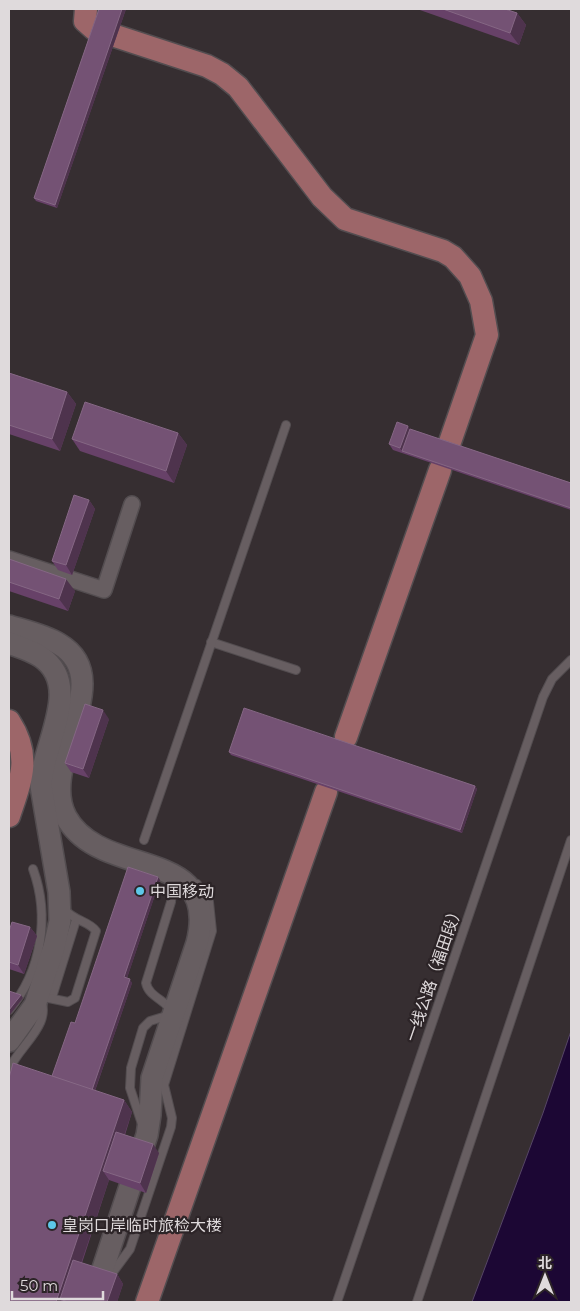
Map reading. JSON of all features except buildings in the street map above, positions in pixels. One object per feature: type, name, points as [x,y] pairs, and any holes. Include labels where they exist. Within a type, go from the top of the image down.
[{"type":"main road","points":[[86,9],[85,21],[94,29],[207,66],[222,74],[248,100],[322,197],[345,219],[443,251],[462,266],[475,284],[482,301],[487,335],[450,442]]},
{"type":"main road","points":[[346,737],[440,470]]},
{"type":"main road","points":[[9,626],[59,644],[72,655],[80,671],[82,698],[62,764],[59,787],[63,809],[72,826],[84,839],[104,850],[185,880],[193,889],[198,903],[200,918],[197,943],[152,1078],[150,1115],[143,1146],[92,1302]]},
{"type":"main road","points":[[9,644],[33,652],[46,661],[55,673],[60,688],[60,707],[44,759],[41,786],[60,898],[57,938],[45,996],[9,1041]]},
{"type":"main road","points":[[9,721],[17,735],[24,765],[9,816]]},
{"type":"main road","points":[[147,1302],[326,792]]},
{"type":"street","points":[[9,558],[104,590],[132,504]]},
{"type":"lane","points":[[144,840],[286,425]]},
{"type":"lane","points":[[211,642],[296,670]]},
{"type":"lane","name":"一线公路（福田段）","points":[[337,1302],[543,697],[552,679],[571,660]]},
{"type":"lane","points":[[417,1302],[571,840]]},
{"type":"lane","points":[[9,1010],[25,989],[42,934],[42,905],[33,869]]},
{"type":"lane","points":[[108,1287],[113,1272],[130,1249],[169,1137],[172,1118],[164,1085],[212,931],[212,910],[206,895],[193,882],[173,874],[172,902],[146,983],[149,992],[167,1005],[173,1014]]},
{"type":"lane","points":[[45,996],[68,1002],[75,998],[96,934],[91,925],[76,920],[64,909],[60,898]]},
{"type":"lane","points":[[9,1070],[42,1020],[45,996],[76,920]]},
{"type":"shaded area","points":[[571,1031],[571,1302],[472,1302],[543,1113]]},
{"type":"place","name":"中国移动","points":[[140,891]]},
{"type":"place","name":"皇岗口岸临时旅检大楼","points":[[52,1225]]}]
